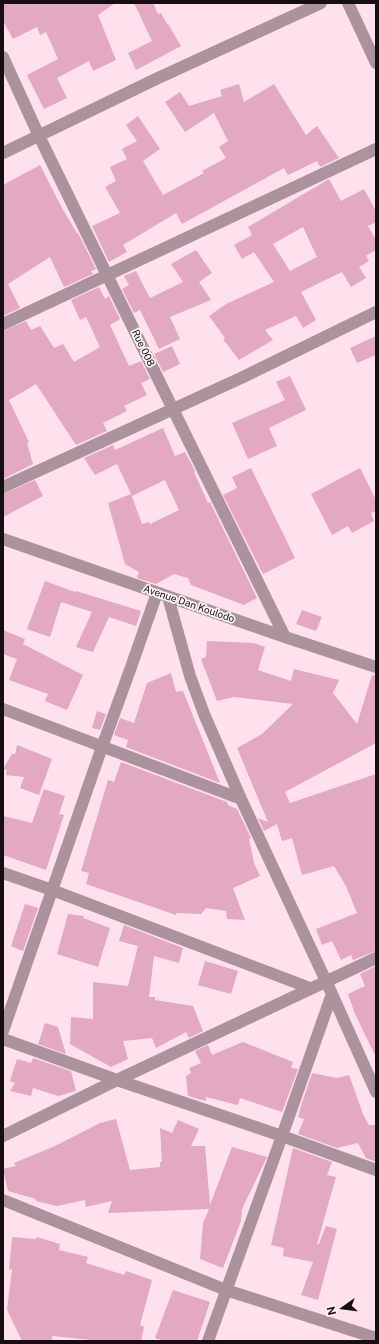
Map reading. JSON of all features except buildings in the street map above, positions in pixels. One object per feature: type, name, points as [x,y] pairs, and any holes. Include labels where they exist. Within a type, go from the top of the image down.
[{"type":"street","points":[[3,153],[156,79],[320,3]]},
{"type":"street","points":[[348,3],[376,63]]},
{"type":"street","name":"Rue 008","points":[[3,57],[106,275],[285,638]]},
{"type":"street","points":[[3,324],[376,149]]},
{"type":"street","points":[[3,486],[241,378],[376,312]]},
{"type":"street","name":"Avenue Dan Koulodo","points":[[3,539],[285,638],[376,668]]},
{"type":"street","points":[[3,1031],[156,593]]},
{"type":"street","points":[[168,597],[196,694],[241,799],[376,1092]]},
{"type":"street","points":[[3,709],[241,799]]},
{"type":"street","points":[[3,873],[52,890],[310,988]]},
{"type":"street","points":[[3,1136],[117,1080],[376,958]]},
{"type":"street","points":[[208,1341],[332,994]]},
{"type":"street","points":[[3,1039],[376,1170]]},
{"type":"street","points":[[3,1200],[226,1290],[376,1338]]}]
